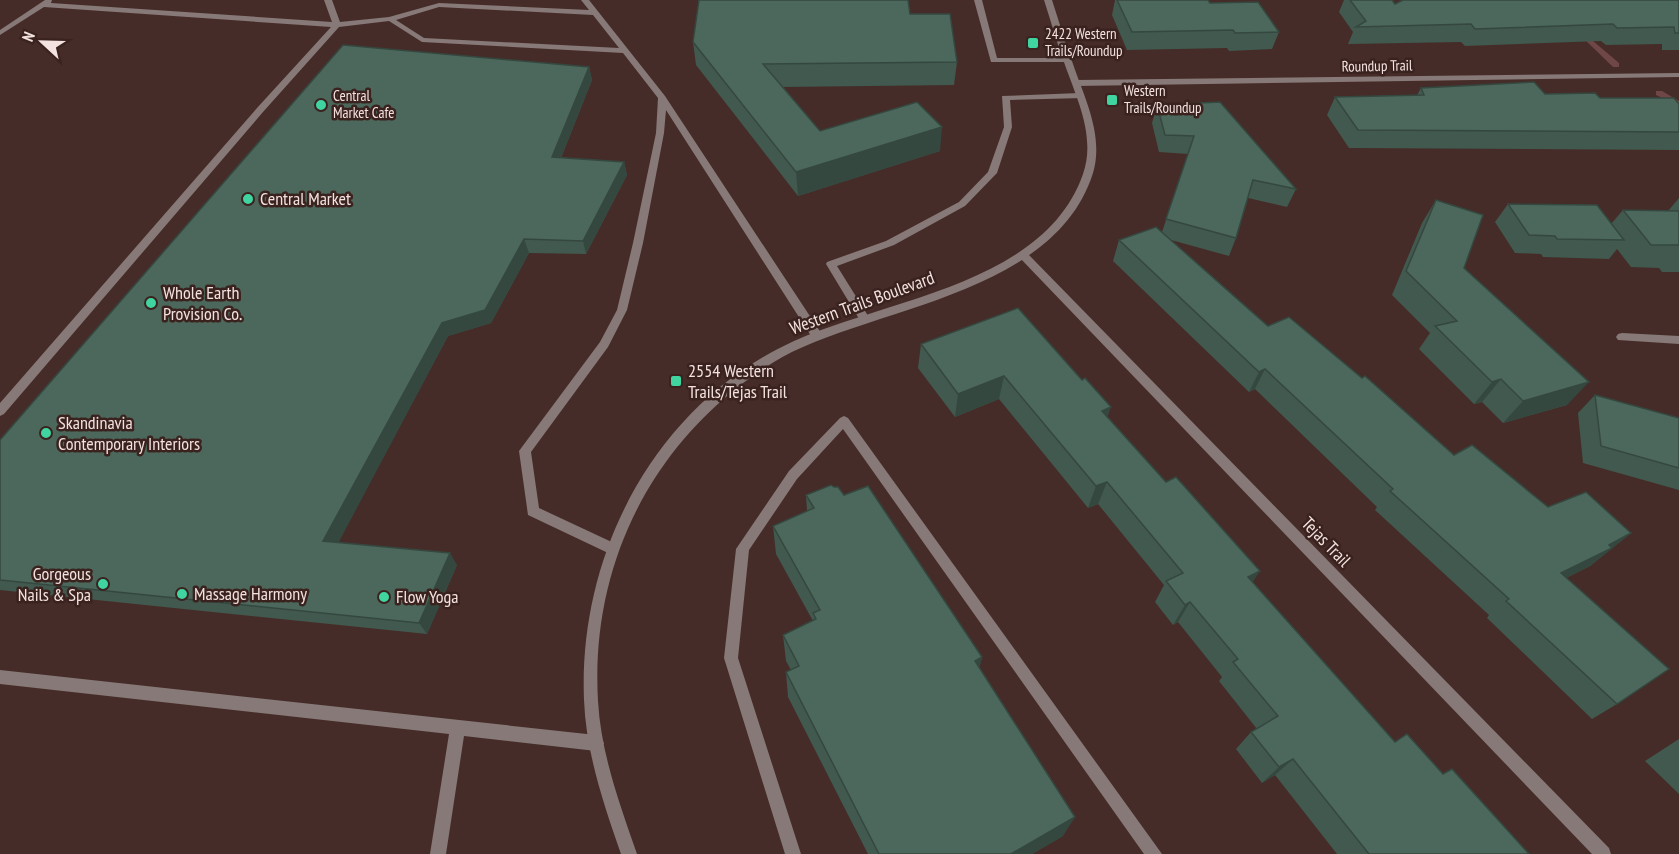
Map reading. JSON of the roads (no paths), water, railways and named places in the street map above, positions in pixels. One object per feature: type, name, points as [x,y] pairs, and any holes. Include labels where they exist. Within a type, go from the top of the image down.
[{"type":"street","points":[[328,0],[337,25]]},
{"type":"street","points":[[0,33],[46,3],[337,25],[390,19],[462,0]]},
{"type":"street","points":[[585,0],[662,98],[817,336]]},
{"type":"street","points":[[978,0],[994,60],[1068,60]]},
{"type":"street","name":"Western Trails Boulevard","points":[[627,853],[607,790],[596,743],[591,700],[590,661],[593,622],[600,584],[611,548],[641,485],[660,457],[709,402],[749,372],[780,353],[817,336],[976,280],[1023,255],[1042,241],[1063,220],[1078,198],[1088,175],[1092,152],[1090,129],[1048,0]]},
{"type":"street","points":[[439,5],[595,13]]},
{"type":"street","points":[[390,19],[422,40],[625,51]]},
{"type":"street","points":[[0,411],[260,110],[337,25]]},
{"type":"street","name":"Roundup Trail","points":[[1076,83],[1679,75]]},
{"type":"street","points":[[865,319],[831,264],[890,243],[962,204],[992,173],[1008,127],[1005,99],[1080,96]]},
{"type":"street","points":[[611,548],[533,511],[525,451],[604,344],[622,310],[660,133],[662,98]]},
{"type":"street","name":"Tejas Trail","points":[[1023,255],[1603,854]]},
{"type":"street","points":[[1622,337],[1679,340]]},
{"type":"street","points":[[793,854],[731,658],[743,549],[793,475],[844,421],[1154,854]]},
{"type":"street","points":[[0,677],[596,743]]},
{"type":"street","points":[[438,854],[458,728]]},
{"type":"waterway","points":[[1580,32],[1616,65]]},
{"type":"waterway","points":[[1659,93],[1679,104]]},
{"type":"place","name":"2422 Western Trails/Roundup","points":[[1033,43]]},
{"type":"place","name":"Western Trails/Roundup","points":[[1112,100]]},
{"type":"place","name":"Central Market Cafe","points":[[321,105]]},
{"type":"place","name":"Central Market","points":[[248,199]]},
{"type":"place","name":"Whole Earth Provision Co.","points":[[151,303]]},
{"type":"place","name":"2554 Western Trails/Tejas Trail","points":[[676,381]]},
{"type":"place","name":"Skandinavia Contemporary Interiors","points":[[46,433]]},
{"type":"place","name":"Gorgeous Nails & Spa","points":[[103,584]]},
{"type":"place","name":"Massage Harmony","points":[[182,594]]},
{"type":"place","name":"Flow Yoga","points":[[384,597]]}]
